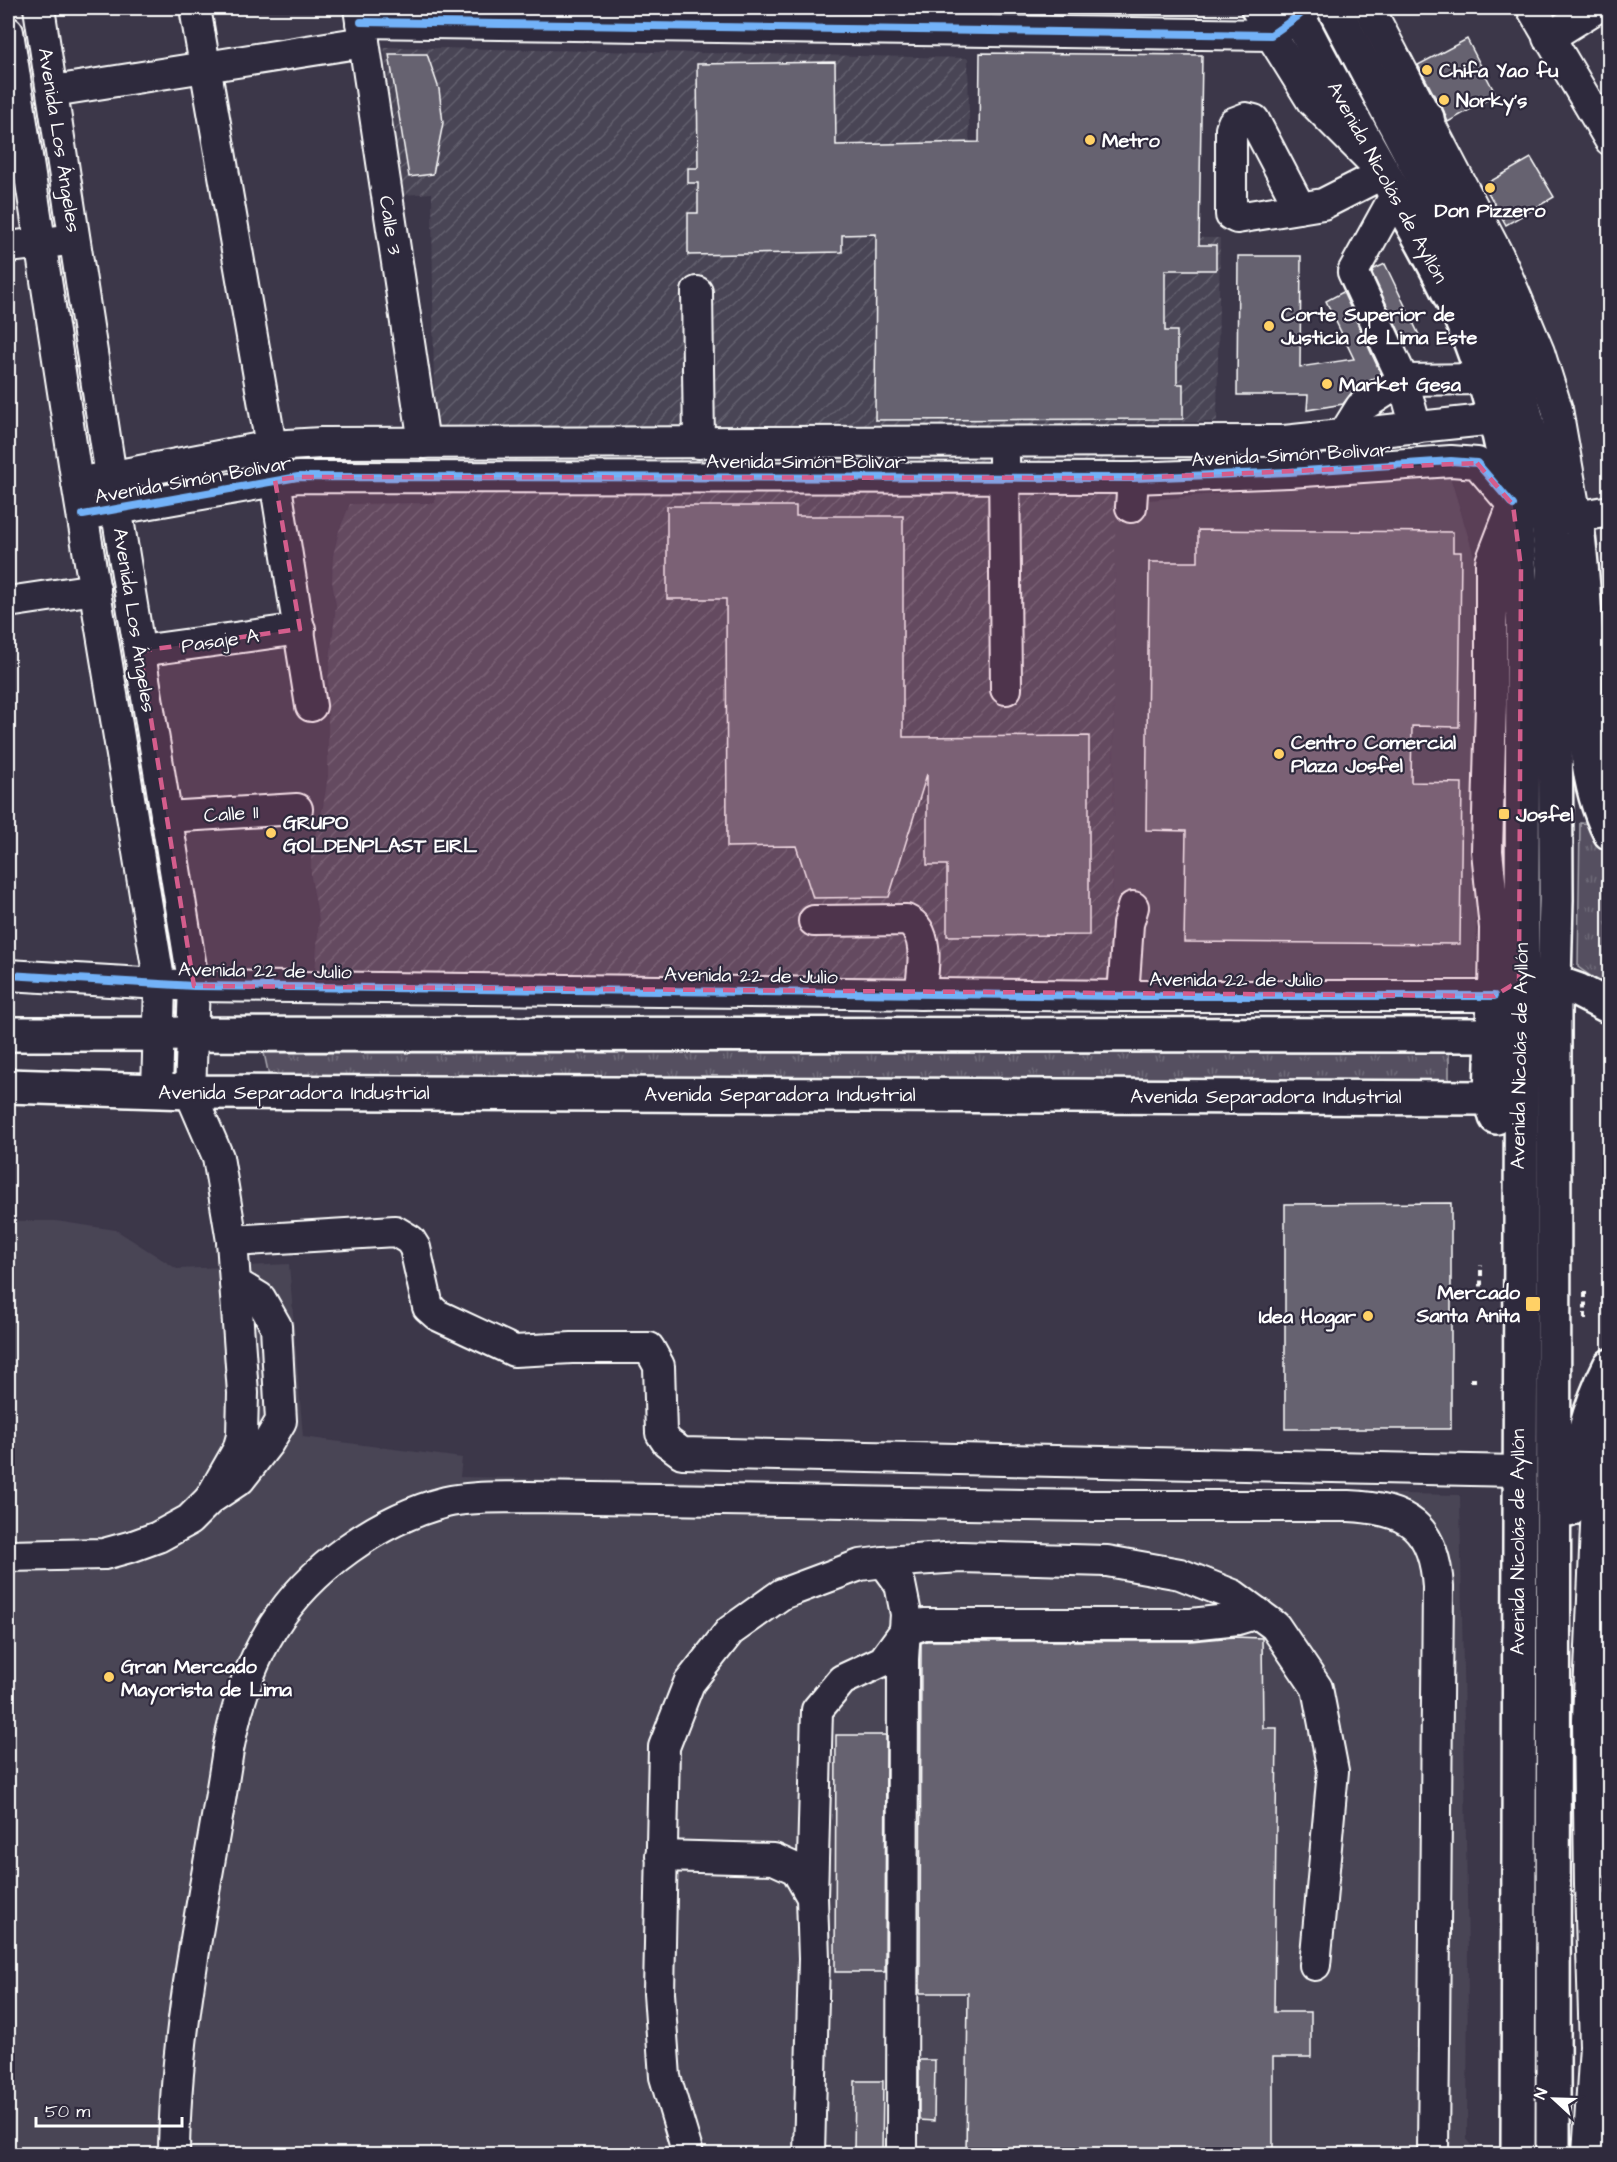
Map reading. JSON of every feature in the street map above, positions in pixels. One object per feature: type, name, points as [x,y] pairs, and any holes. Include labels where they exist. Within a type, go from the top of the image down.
[{"type":"main road","name":"Avenida Nicolás de Ayllón","points":[[1334,8],[1476,280],[1513,366],[1538,464],[1561,517],[1585,610],[1587,753],[1593,790],[1610,833]]},
{"type":"main road","name":"Avenida Nicolás de Ayllón","points":[[1299,10],[1462,322],[1469,379],[1480,420],[1513,505],[1521,568],[1523,622],[1507,989],[1518,1182],[1518,2154]]},
{"type":"main road","points":[[1427,118],[1439,208]]},
{"type":"main road","points":[[1513,505],[1528,512],[1561,517]]},
{"type":"main road","name":"Avenida Nicolás de Ayllón","points":[[1553,2154],[1556,652],[1553,568],[1561,517]]},
{"type":"main road","points":[[1518,1182],[1498,1126],[1491,1098],[1492,1035],[1507,989],[1554,982],[1577,990],[1610,1007]]},
{"type":"main road","points":[[8,1034],[1492,1035]]},
{"type":"main road","name":"Avenida Separadora Industrial","points":[[8,1086],[190,1092],[1491,1098]]},
{"type":"main road","points":[[1554,1586],[1584,1429],[1610,1366]]},
{"type":"street","name":"Avenida Los Ángeles","points":[[39,8],[111,476],[194,986],[190,1092]]},
{"type":"street","points":[[195,8],[271,446],[311,706]]},
{"type":"street","points":[[1256,8],[1312,101],[1390,183]]},
{"type":"street","name":"Avenida Nicolás de Ayllón","points":[[1369,8],[1498,255],[1539,352],[1557,409],[1561,517]]},
{"type":"street","points":[[1532,8],[1610,140]]},
{"type":"street","points":[[1548,38],[1596,8]]},
{"type":"street","points":[[11,79],[51,83],[206,68],[361,24],[1271,35],[1299,10]]},
{"type":"street","name":"Calle 3","points":[[361,24],[424,443]]},
{"type":"street","name":"Avenida Los Ángeles","points":[[8,32],[11,79],[41,242],[77,483],[160,985],[157,1091]]},
{"type":"street","points":[[1300,207],[1323,204],[1390,183]]},
{"type":"street","points":[[1390,183],[1353,272],[1403,380],[1416,428]]},
{"type":"street","points":[[8,247],[75,239]]},
{"type":"street","points":[[697,292],[699,443]]},
{"type":"street","points":[[1342,436],[1361,407],[1403,380],[1469,379]]},
{"type":"street","points":[[1480,420],[1477,463],[1513,505]]},
{"type":"street","name":"Avenida Simón Bolivar","points":[[77,483],[271,446],[321,443],[1284,441],[1480,420]]},
{"type":"street","points":[[1004,442],[1006,689]]},
{"type":"street","name":"Avenida Simón Bolivar","points":[[83,515],[298,477],[1133,478],[1289,472],[1451,461],[1477,463]]},
{"type":"street","points":[[1131,507],[1133,478]]},
{"type":"street","points":[[1561,517],[1610,511]]},
{"type":"street","points":[[8,602],[95,589]]},
{"type":"street","name":"Pasaje A","points":[[140,651],[300,629]]},
{"type":"street","name":"Calle 11","points":[[166,817],[297,809]]},
{"type":"street","points":[[1123,996],[1128,924],[1133,906]]},
{"type":"street","points":[[814,921],[906,920],[914,924],[920,935],[925,960],[920,994]]},
{"type":"street","name":"Avenida 22 de Julio","points":[[8,975],[194,986],[1123,996],[1507,989]]},
{"type":"street","points":[[8,1556],[105,1554],[158,1537],[189,1520],[210,1499],[238,1450],[242,1436],[243,1393],[232,1241],[218,1157],[190,1092]]},
{"type":"street","points":[[210,1499],[222,1453],[225,1421],[212,1243],[218,1157]]},
{"type":"street","points":[[232,1241],[395,1231],[410,1240],[415,1248],[428,1307],[437,1315],[514,1351],[649,1348],[659,1366],[661,1433],[667,1442],[682,1453],[1517,1471]]},
{"type":"street","points":[[1588,2154],[1595,2046],[1588,1720],[1599,1454],[1610,1398]]},
{"type":"street","points":[[174,2154],[177,2084],[188,1987],[228,1750],[240,1701],[262,1646],[287,1608],[321,1571],[349,1548],[380,1528],[403,1516],[448,1502],[528,1497],[1094,1506],[1349,1506],[1369,1507],[1405,1517],[1431,1545],[1437,1567],[1438,1587],[1433,2154]]},
{"type":"street","points":[[688,2154],[665,2077],[659,1993],[664,1747],[689,1683],[730,1631],[782,1594],[860,1565],[960,1557],[1107,1561],[1180,1574],[1233,1594],[1275,1626],[1317,1688],[1333,1771],[1315,1965]]},
{"type":"street","points":[[884,1562],[900,1584],[906,1614],[903,1659],[902,2154]]},
{"type":"street","points":[[808,2154],[814,1959],[812,1897],[817,1710],[842,1680],[883,1660],[905,1630],[924,1624],[1191,1624],[1238,1619],[1258,1613]]},
{"type":"street","points":[[661,1856],[774,1859],[796,1869],[812,1897]]},
{"type":"path","points":[[1481,1265],[1481,1297]]},
{"type":"path","points":[[1585,1288],[1585,1319]]},
{"type":"path","points":[[1470,1380],[1480,1380]]},
{"type":"highlighted area","points":[[1477,463],[1513,505],[1521,568],[1519,981],[1494,996],[194,986],[140,651],[300,629],[275,480],[298,477],[1133,478]]},
{"type":"shaded area","points":[[384,47],[968,58],[971,236],[1220,238],[1217,422],[1116,423],[1112,980],[315,973],[319,920],[311,877],[311,857],[328,776],[328,680],[336,605],[332,581],[333,556],[339,531],[350,504],[435,503],[432,193],[403,195]]},
{"type":"shaded area","name":"Centro Comercial Plaza Josfel","points":[[1449,473],[1475,559],[1476,978],[1112,980],[1115,503]]},
{"type":"shaded area","points":[[8,1221],[56,1221],[116,1230],[177,1269],[289,1264],[303,1437],[462,1458],[460,1477],[1460,1495],[1468,1952],[1467,2139],[1479,2154],[8,2154]]},
{"type":"shaded area","points":[[1609,1506],[1609,2154],[1603,2154],[1601,1527]]},
{"type":"green space","points":[[1580,823],[1593,824],[1609,852],[1609,989],[1578,967]]},
{"type":"green space","points":[[264,1053],[1449,1053],[1449,1080],[270,1081]]},
{"type":"building","points":[[1467,39],[1496,95],[1448,122],[1418,65]]},
{"type":"building","points":[[980,53],[1202,55],[1199,245],[1216,245],[1216,270],[1165,270],[1165,331],[1177,331],[1177,384],[1183,384],[1183,419],[875,420],[876,234],[842,235],[842,252],[688,255],[688,213],[698,213],[698,183],[688,183],[688,168],[698,168],[697,64],[835,62],[836,145],[979,142]]},
{"type":"building","points":[[389,54],[427,54],[439,89],[443,123],[433,174],[409,177]]},
{"type":"building","points":[[1531,158],[1554,197],[1506,225],[1484,185]]},
{"type":"building","name":"Corte Superior de Justicia de Lima Este","points":[[1238,256],[1301,256],[1300,367],[1354,359],[1326,301],[1343,292],[1381,374],[1352,392],[1343,404],[1307,410],[1308,395],[1237,395]]},
{"type":"building","points":[[1385,264],[1420,337],[1405,344],[1372,273],[1374,269]]},
{"type":"building","points":[[667,506],[796,506],[796,516],[903,516],[903,737],[1089,736],[1089,935],[947,936],[947,865],[927,865],[927,774],[889,897],[813,898],[796,846],[727,847],[726,599],[667,599]]},
{"type":"building","name":"Centro Comercial Plaza Josfel","points":[[1198,530],[1453,532],[1453,552],[1461,552],[1459,727],[1412,726],[1411,782],[1462,783],[1460,944],[1184,942],[1186,831],[1146,830],[1149,562],[1198,562]]},
{"type":"building","name":"Idea Hogar","points":[[1451,1203],[1451,1429],[1285,1429],[1285,1204]]},
{"type":"building","points":[[1234,1637],[1262,1638],[1263,1728],[1277,1728],[1274,2012],[1311,2012],[1311,2057],[1273,2057],[1273,2154],[966,2154],[968,1993],[920,1993],[921,1643],[927,1641],[1191,1641]]},
{"type":"building","points":[[836,1735],[886,1735],[885,1972],[835,1972]]},
{"type":"building","points":[[919,2060],[935,2060],[934,2121],[919,2120]]},
{"type":"building","points":[[855,2081],[883,2081],[882,2154],[854,2154]]},
{"type":"cycle path","points":[[361,22],[1271,35],[1307,8]]},
{"type":"cycle path","points":[[83,515],[298,477],[1133,478],[1289,472],[1451,461],[1477,463],[1513,505]]},
{"type":"cycle path","points":[[8,975],[194,986],[1123,996],[1494,996]]},
{"type":"place","name":"Chifa Yao fu","points":[[1427,70]]},
{"type":"place","name":"Norky's","points":[[1444,100]]},
{"type":"place","name":"Metro","points":[[1090,140]]},
{"type":"place","name":"Don Pizzero","points":[[1490,188]]},
{"type":"place","name":"Corte Superior de Justicia de Lima Este","points":[[1269,326]]},
{"type":"place","name":"Market Gesa","points":[[1327,384]]},
{"type":"place","name":"Centro Comercial Plaza Josfel","points":[[1279,754]]},
{"type":"place","name":"Josfel","points":[[1504,814]]},
{"type":"place","name":"GRUPO GOLDENPLAST EIRL","points":[[271,833]]},
{"type":"place","name":"Mercado Santa Anita","points":[[1533,1304]]},
{"type":"place","name":"Idea Hogar","points":[[1368,1316]]},
{"type":"place","name":"Gran Mercado Mayorista de Lima","points":[[109,1677]]}]
